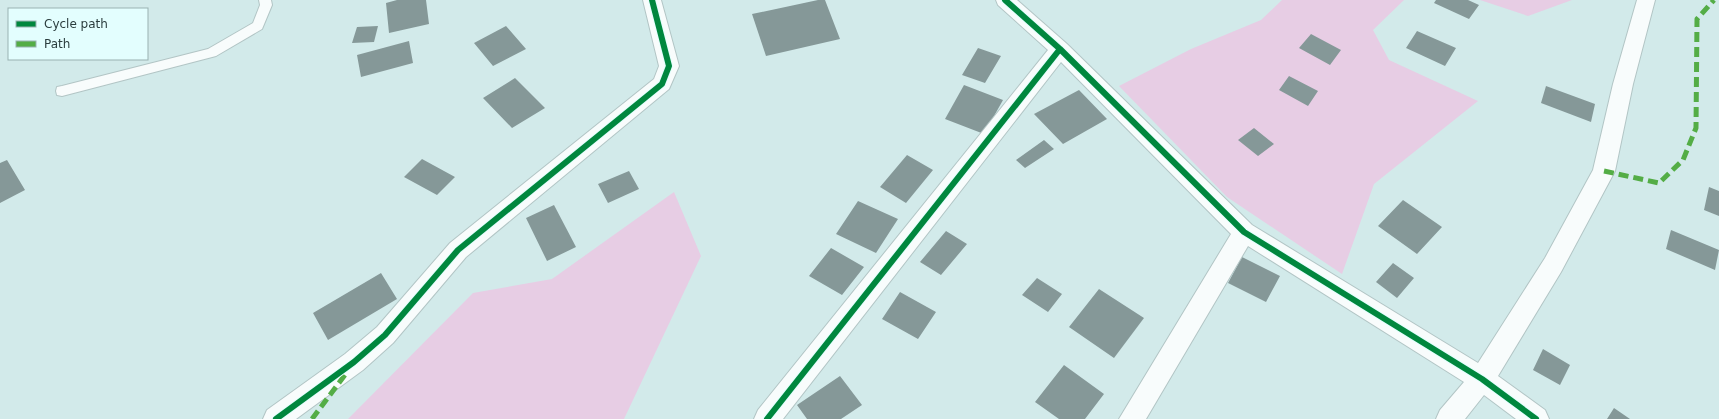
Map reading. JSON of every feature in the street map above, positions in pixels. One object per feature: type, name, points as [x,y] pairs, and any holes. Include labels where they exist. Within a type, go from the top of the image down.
[{"type":"street","points":[[276,419],[354,362],[385,335],[458,250],[662,84],[670,66],[652,0]]},
{"type":"street","points":[[1005,0],[1060,49],[1244,232],[1482,379],[1536,419]]},
{"type":"street","points":[[1449,419],[1482,379],[1553,265],[1604,171],[1623,84],[1646,0]]},
{"type":"street","points":[[767,419],[1060,49]]},
{"type":"street","points":[[1132,419],[1244,232]]},
{"type":"lane","points":[[62,91],[212,53],[258,26],[266,5],[265,0]]},
{"type":"shaded area","points":[[1282,0],[1404,0],[1373,30],[1389,60],[1478,101],[1374,184],[1342,274],[1227,197],[1119,86],[1191,49],[1261,20]]},
{"type":"shaded area","points":[[1480,0],[1572,0],[1528,16]]},
{"type":"shaded area","points":[[674,192],[701,256],[624,419],[348,419],[473,293],[552,279]]},
{"type":"building","points":[[397,0],[426,0],[429,24],[389,33],[386,3]]},
{"type":"building","points":[[818,0],[825,0],[840,39],[766,56],[752,14]]},
{"type":"building","points":[[1436,0],[1468,0],[1479,5],[1469,19],[1434,3]]},
{"type":"building","points":[[378,26],[374,42],[352,43],[357,27]]},
{"type":"building","points":[[506,26],[526,49],[493,66],[474,43]]},
{"type":"building","points":[[1417,31],[1456,48],[1445,66],[1406,48]]},
{"type":"building","points":[[1311,34],[1341,50],[1330,65],[1299,48]]},
{"type":"building","points":[[409,41],[413,63],[361,77],[357,55]]},
{"type":"building","points":[[978,48],[1001,56],[985,83],[962,75]]},
{"type":"building","points":[[1289,76],[1318,91],[1308,106],[1279,90]]},
{"type":"building","points":[[515,78],[545,108],[512,128],[483,98]]},
{"type":"building","points":[[964,85],[1003,100],[984,134],[945,119]]},
{"type":"building","points":[[1546,86],[1595,104],[1591,122],[1541,103]]},
{"type":"building","points":[[1079,90],[1107,119],[1063,144],[1034,114]]},
{"type":"building","points":[[1254,128],[1274,144],[1258,156],[1238,140]]},
{"type":"building","points":[[1044,140],[1054,149],[1025,168],[1016,160]]},
{"type":"building","points":[[907,155],[933,170],[906,203],[880,187]]},
{"type":"building","points":[[422,159],[455,177],[437,195],[404,177]]},
{"type":"building","points":[[7,160],[25,190],[0,203],[0,163]]},
{"type":"building","points":[[629,171],[639,189],[608,203],[598,184]]},
{"type":"building","points":[[1709,187],[1719,191],[1719,216],[1704,210]]},
{"type":"building","points":[[1403,200],[1442,227],[1417,254],[1378,226]]},
{"type":"building","points":[[858,201],[898,219],[876,253],[836,234]]},
{"type":"building","points":[[554,205],[576,247],[547,261],[526,218]]},
{"type":"building","points":[[1671,230],[1719,250],[1715,270],[1666,249]]},
{"type":"building","points":[[946,231],[967,244],[941,275],[920,262]]},
{"type":"building","points":[[831,248],[864,267],[842,295],[809,276]]},
{"type":"building","points":[[1242,257],[1280,276],[1266,302],[1228,283]]},
{"type":"building","points":[[1393,263],[1414,278],[1397,298],[1376,282]]},
{"type":"building","points":[[381,273],[397,299],[328,340],[313,313]]},
{"type":"building","points":[[1037,278],[1062,294],[1048,312],[1022,295]]},
{"type":"building","points":[[1099,289],[1144,318],[1114,358],[1069,327]]},
{"type":"building","points":[[900,292],[936,312],[918,339],[882,319]]},
{"type":"building","points":[[1543,349],[1570,365],[1560,385],[1533,370]]},
{"type":"building","points":[[1064,365],[1104,394],[1085,419],[1059,419],[1035,402]]},
{"type":"building","points":[[840,376],[862,405],[841,419],[807,419],[797,405]]},
{"type":"building","points":[[1614,408],[1630,419],[1607,419]]},
{"type":"marked path","points":[[1604,171],[1659,183],[1683,160],[1696,128],[1697,19],[1714,0]]},
{"type":"marked path","points":[[312,419],[347,372]]},
{"type":"cycle path","points":[[276,419],[354,362],[385,335],[458,250],[662,84],[669,66],[652,0]]},
{"type":"cycle path","points":[[1005,0],[1060,49],[1244,232],[1482,379],[1536,419]]},
{"type":"cycle path","points":[[767,419],[1060,49]]}]
